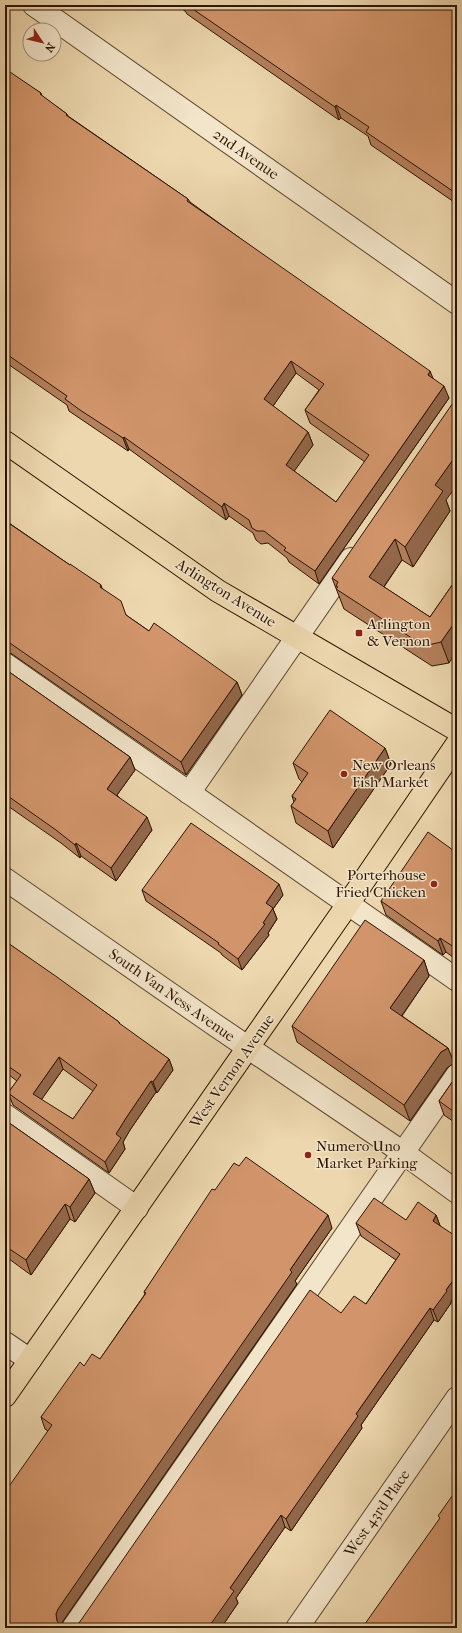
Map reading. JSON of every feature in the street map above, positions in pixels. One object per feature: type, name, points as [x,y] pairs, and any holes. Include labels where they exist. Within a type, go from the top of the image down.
[{"type":"main road","name":"Arlington Avenue","points":[[5,442],[218,591],[457,730]]},
{"type":"main road","name":"West Vernon Avenue","points":[[5,1396],[348,904],[457,744]]},
{"type":"street","name":"2nd Avenue","points":[[34,5],[457,303]]},
{"type":"street","points":[[189,793],[364,541]]},
{"type":"street","points":[[5,664],[457,980]]},
{"type":"street","name":"South Van Ness Avenue","points":[[5,879],[248,1048],[402,1152],[457,1192]]},
{"type":"street","points":[[73,1628],[402,1152],[457,1075]]},
{"type":"street","points":[[5,1115],[137,1208]]},
{"type":"street","points":[[5,1343],[30,1360]]},
{"type":"street","name":"West 43rd Place","points":[[297,1628],[457,1398]]},
{"type":"building","points":[[187,5],[457,5],[457,116],[452,123],[457,126],[457,194],[366,132],[369,127],[336,105],[335,107]]},
{"type":"building","points":[[5,71],[10,72],[41,93],[40,94],[67,114],[66,115],[188,199],[187,201],[430,371],[428,375],[444,386],[315,571],[284,550],[286,548],[264,531],[257,531],[252,528],[249,520],[224,503],[222,507],[124,437],[123,438],[80,410],[65,399],[67,396],[5,353]],"holes":[[[291,361],[324,384],[305,410],[369,455],[336,502],[286,465],[308,432],[264,399]]]},
{"type":"building","points":[[457,397],[457,454],[435,485],[443,491],[405,547],[395,539],[369,577],[430,617],[457,578],[457,619],[441,642],[424,646],[336,589],[338,587],[336,586],[338,582],[332,578]]},
{"type":"building","points":[[5,518],[8,520],[7,522],[101,585],[100,587],[121,601],[126,615],[149,631],[154,623],[237,682],[181,762],[5,640]]},
{"type":"building","points":[[5,669],[130,757],[107,789],[147,817],[111,868],[76,843],[75,845],[5,794]]},
{"type":"building","points":[[330,710],[385,748],[328,831],[291,806],[296,799],[292,796],[308,773],[293,763]]},
{"type":"building","points":[[191,823],[279,884],[266,903],[273,908],[263,923],[265,924],[238,959],[218,944],[219,943],[142,890]]},
{"type":"building","points":[[428,832],[457,853],[457,949],[440,938],[438,941],[381,901]]},
{"type":"building","points":[[365,920],[424,960],[390,1008],[448,1048],[441,1052],[404,1105],[292,1026]]},
{"type":"building","points":[[5,941],[169,1059],[153,1082],[151,1081],[116,1134],[121,1138],[105,1162],[8,1093],[21,1075],[5,1064]],"holes":[[[59,1057],[97,1085],[73,1119],[33,1094]]]},
{"type":"building","points":[[457,1075],[457,1110],[455,1109],[453,1111],[439,1101]]},
{"type":"building","points":[[5,1120],[89,1179],[70,1207],[65,1204],[26,1260],[5,1246]]},
{"type":"building","points":[[246,1157],[328,1215],[290,1270],[292,1272],[58,1609],[56,1614],[57,1621],[61,1626],[67,1628],[5,1628],[5,1492],[52,1425],[41,1417],[80,1362],[84,1366],[92,1354],[100,1359],[146,1293],[144,1292],[212,1189],[215,1190],[234,1163],[239,1166]]},
{"type":"building","points":[[374,1198],[406,1220],[418,1202],[436,1215],[433,1221],[457,1237],[457,1275],[433,1310],[430,1308],[356,1414],[358,1416],[286,1519],[281,1515],[230,1588],[234,1591],[208,1628],[68,1628],[79,1623],[310,1290],[341,1313],[354,1296],[366,1304],[400,1254],[356,1223]]},
{"type":"building","points":[[457,1489],[457,1628],[362,1628],[440,1518],[438,1516]]},
{"type":"place","name":"Arlington & Vernon","points":[[359,633]]},
{"type":"place","name":"New Orleans Fish Market","points":[[344,774]]},
{"type":"place","name":"Porterhouse Fried Chicken","points":[[434,884]]},
{"type":"place","name":"Numero Uno Market Parking","points":[[308,1155]]}]
